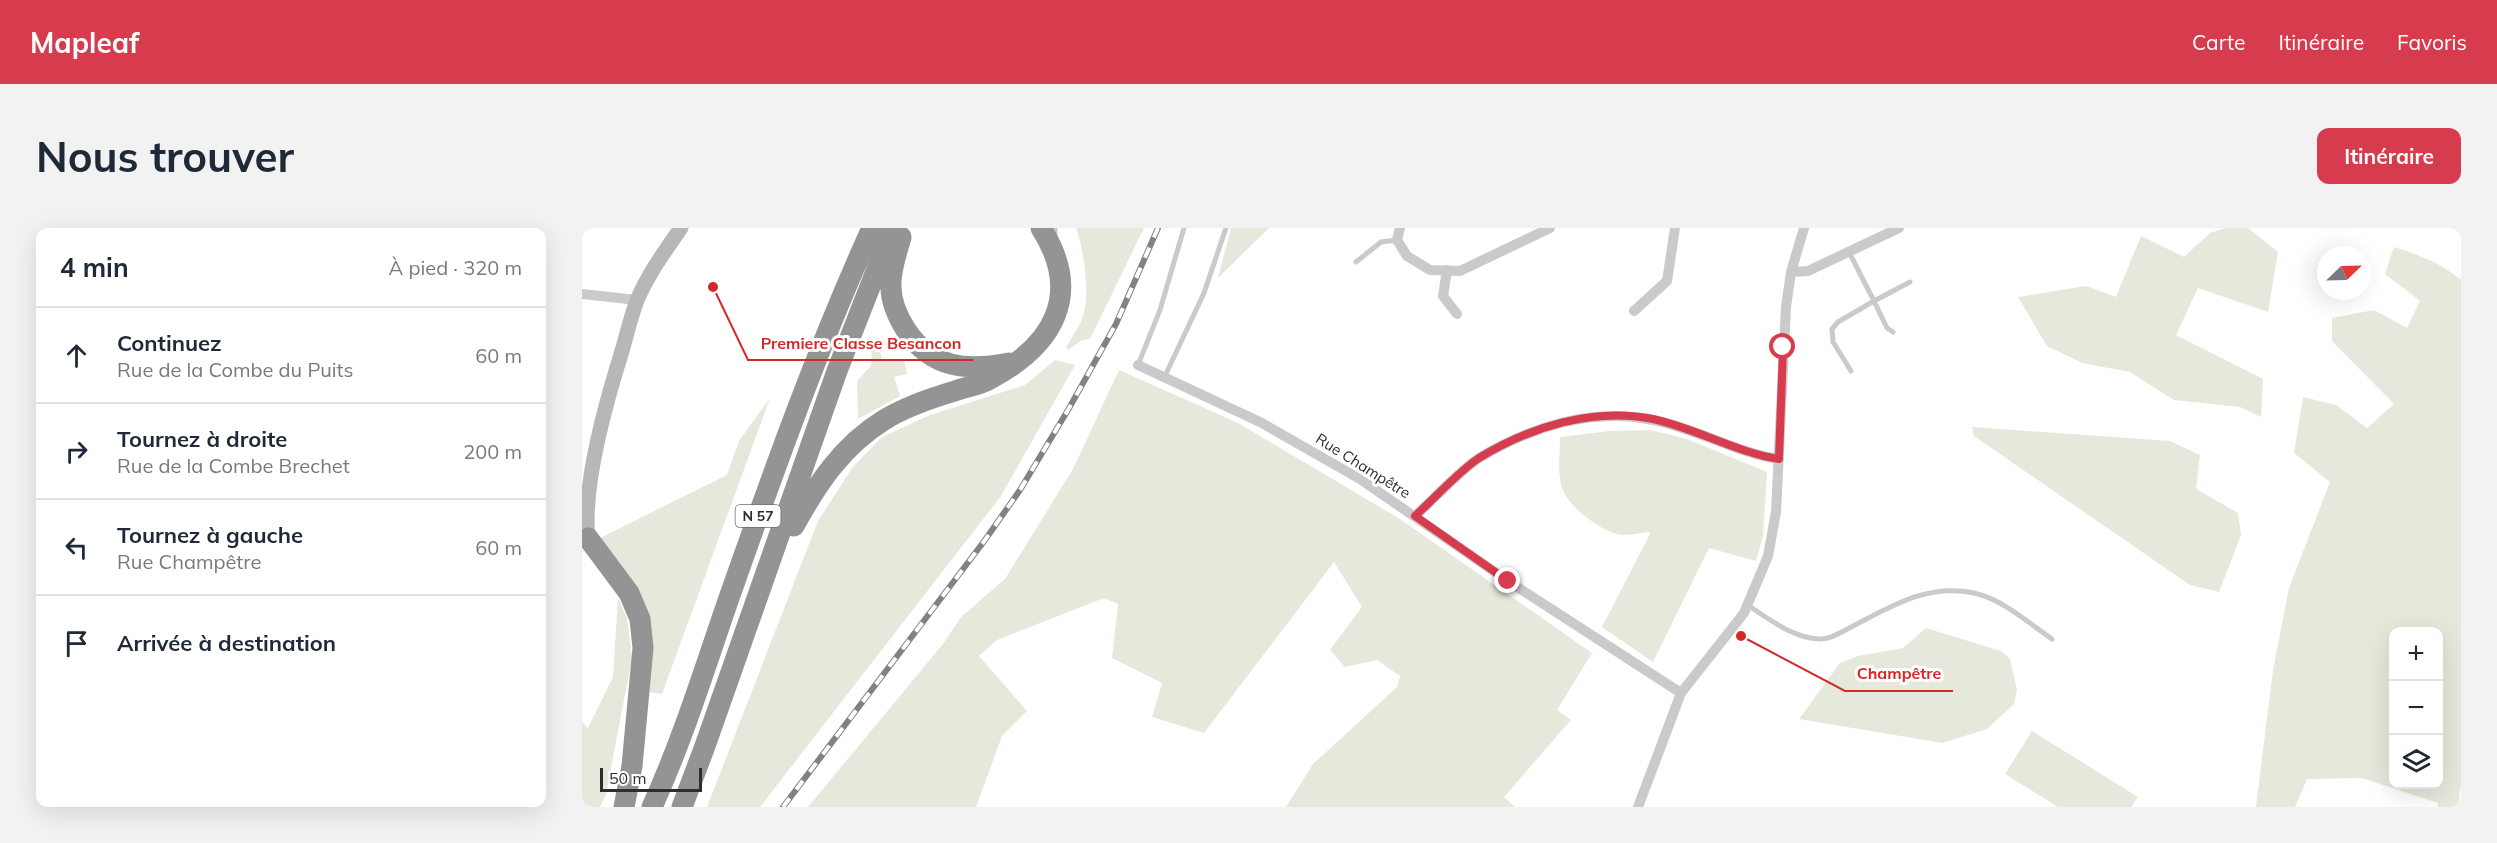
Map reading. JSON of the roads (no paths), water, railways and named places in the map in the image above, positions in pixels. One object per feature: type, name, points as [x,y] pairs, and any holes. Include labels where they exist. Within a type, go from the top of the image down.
[{"type":"highway","name":"N 57","points":[[652,807],[679,740],[802,394],[872,228]]},
{"type":"highway","name":"N 57","points":[[681,807],[705,746],[837,372],[893,228]]},
{"type":"highway","points":[[904,228],[891,284],[896,314],[916,344],[940,361],[961,367],[985,367],[1019,361]]},
{"type":"highway","points":[[759,593],[812,492],[832,464],[857,440],[884,420],[915,405],[988,380],[1036,348],[1050,328],[1059,306],[1061,275],[1055,238],[1041,228]]},
{"type":"highway","points":[[585,544],[629,592],[640,619],[643,648],[632,766],[624,807]]},
{"type":"main road","points":[[585,544],[587,491],[609,391],[637,300],[653,268],[681,228]]},
{"type":"street","points":[[1400,228],[1397,240],[1407,255],[1430,270],[1460,271],[1550,228]]},
{"type":"street","points":[[1634,311],[1667,281],[1675,228]]},
{"type":"street","points":[[1638,807],[1681,693],[1749,606],[1771,544],[1776,512],[1783,347],[1791,272],[1804,228]]},
{"type":"street","points":[[1791,272],[1808,271],[1848,250],[1899,228]]},
{"type":"street","points":[[1447,270],[1443,296],[1457,314]]},
{"type":"street","points":[[582,294],[637,300]]},
{"type":"street","name":"Rue Champêtre","points":[[1138,365],[1260,422],[1360,479],[1508,581],[1681,693]]},
{"type":"street","points":[[1415,516],[1477,459],[1543,427],[1583,418],[1605,416],[1652,419],[1779,459]]},
{"type":"lane","points":[[1138,365],[1160,310],[1184,228]]},
{"type":"lane","points":[[1164,378],[1204,293],[1226,228]]},
{"type":"lane","points":[[1356,262],[1381,242],[1397,240]]},
{"type":"lane","points":[[1848,250],[1887,328],[1893,332]]},
{"type":"lane","points":[[1851,371],[1833,342],[1832,329],[1838,322],[1910,282]]},
{"type":"lane","points":[[1749,606],[1780,626],[1804,636],[1820,639],[1835,636],[1909,597],[1926,592],[1974,593],[2002,603],[2052,639]]},
{"type":"railway","points":[[783,807],[985,540],[1020,490],[1116,324],[1158,228]]},
{"type":"place","name":"Premiere Classe Besancon","points":[[713,287]]},
{"type":"place","name":"Champêtre","points":[[1741,636]]}]
